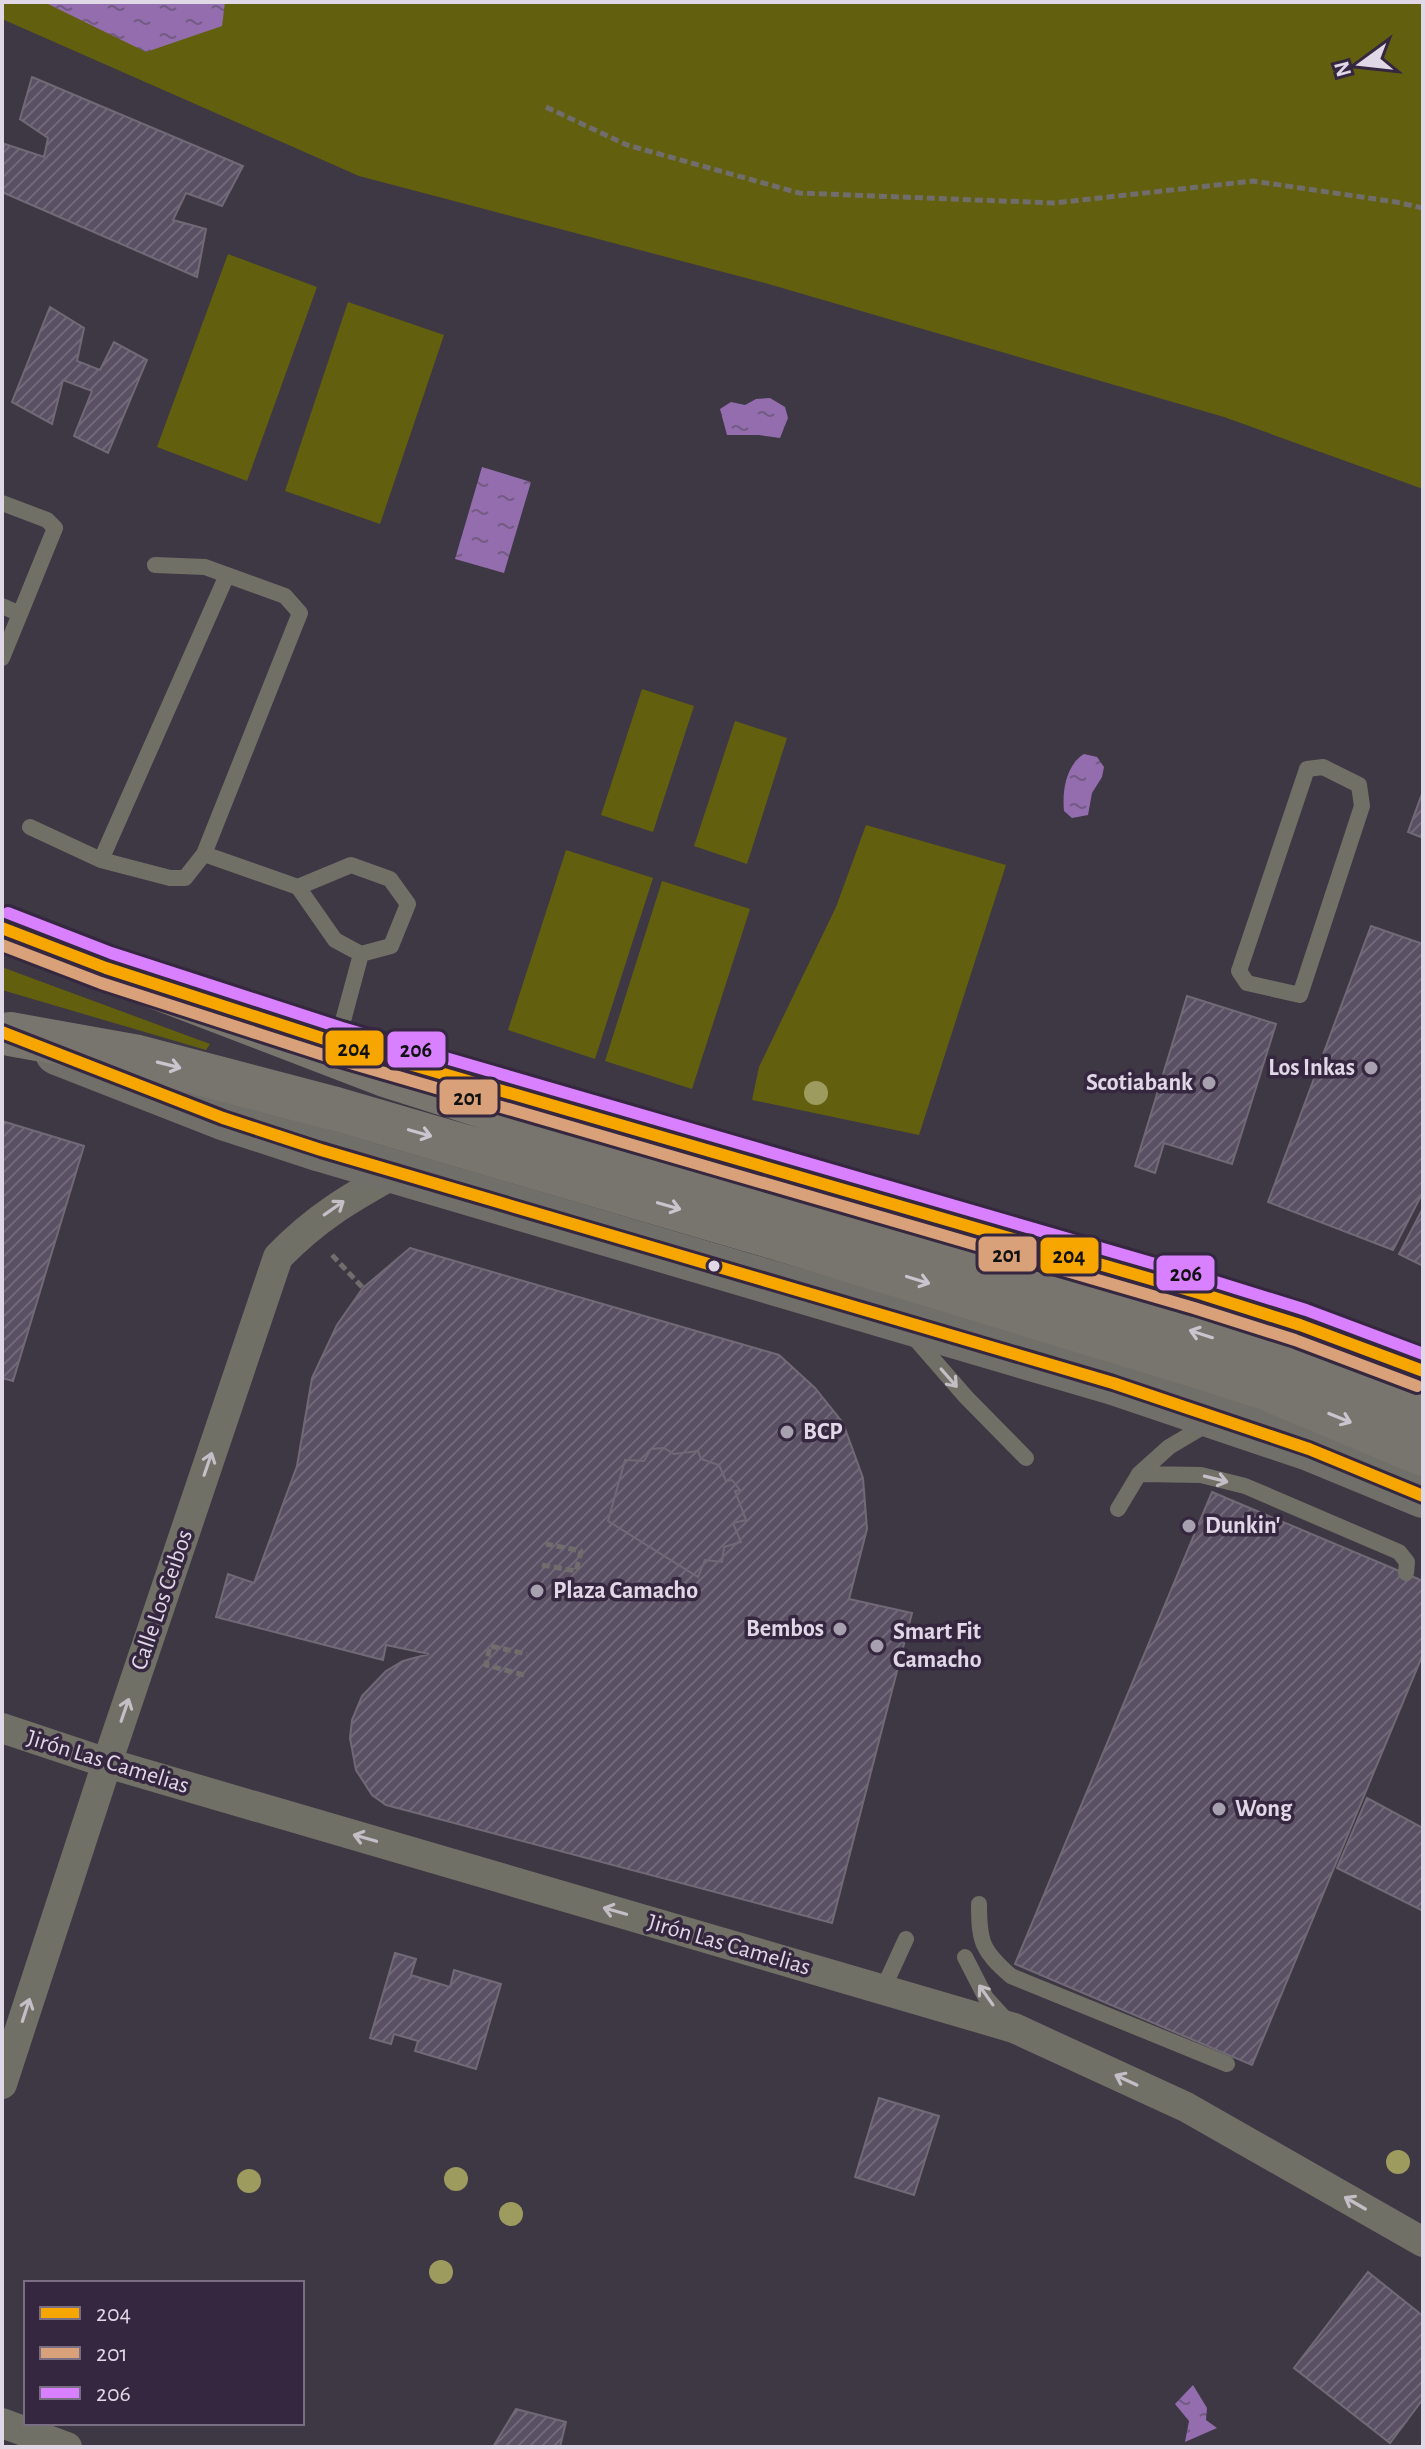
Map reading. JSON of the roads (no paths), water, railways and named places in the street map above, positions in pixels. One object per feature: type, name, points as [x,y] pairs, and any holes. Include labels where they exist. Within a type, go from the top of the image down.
[{"type":"highway","points":[[106,968],[385,1075],[1271,1374],[1423,1454]]},
{"type":"highway","points":[[6,1033],[138,1057],[336,1109],[1082,1329],[1423,1412]]},
{"type":"main road","points":[[2,928],[106,968],[337,1043],[1199,1293],[1300,1325],[1423,1371]]},
{"type":"main road","points":[[6,1033],[223,1118],[898,1318],[1218,1417],[1309,1449],[1423,1496]]},
{"type":"street","name":"Calle Los Ceibos","points":[[2,2084],[278,1257],[306,1228],[341,1202],[397,1172]]},
{"type":"street","name":"Jirón Las Camelias","points":[[2,1728],[107,1763],[1014,2028],[1186,2107],[1423,2242]]},
{"type":"street","points":[[2,2423],[65,2447]]},
{"type":"lane","points":[[2,503],[47,520],[55,528],[2,658]]},
{"type":"lane","points":[[30,827],[101,860],[170,878],[185,878],[204,854],[300,613],[285,596],[205,567],[155,565]]},
{"type":"lane","points":[[101,860],[227,575]]},
{"type":"lane","points":[[2,606],[20,614]]},
{"type":"lane","points":[[1323,767],[1359,785],[1362,806],[1300,995],[1247,983],[1239,971],[1307,769],[1323,767]]},
{"type":"lane","points":[[204,854],[298,887],[335,940],[361,954],[391,946],[408,904],[390,879],[351,865],[298,887]]},
{"type":"lane","points":[[337,1043],[361,954]]},
{"type":"lane","points":[[898,1318],[966,1397],[1026,1458]]},
{"type":"lane","points":[[1118,1509],[1139,1474],[1169,1447],[1218,1417]]},
{"type":"lane","points":[[1139,1474],[1201,1475],[1245,1486],[1399,1552],[1407,1562],[1406,1573]]},
{"type":"lane","points":[[979,1904],[979,1924],[988,1956],[1011,1976],[1227,2064]]},
{"type":"lane","points":[[883,1989],[906,1939]]},
{"type":"lane","points":[[965,1957],[986,1998],[1014,2028]]},
{"type":"water","points":[[44,2],[225,2],[222,26],[146,52]]},
{"type":"water","points":[[770,398],[785,407],[788,418],[780,438],[727,435],[720,409],[731,402],[745,405],[756,399]]},
{"type":"water","points":[[482,467],[531,482],[504,573],[455,559]]},
{"type":"water","points":[[1084,754],[1097,757],[1104,767],[1092,793],[1088,815],[1072,818],[1064,811],[1065,787],[1073,765]]},
{"type":"water","points":[[1193,2385],[1207,2408],[1206,2420],[1217,2428],[1185,2442],[1189,2421],[1175,2404]]},
{"type":"place","name":"Los Inkas","points":[[1371,1068]]},
{"type":"place","name":"Scotiabank","points":[[1209,1083]]},
{"type":"place","name":"BCP","points":[[787,1432]]},
{"type":"place","name":"Dunkin'","points":[[1189,1526]]},
{"type":"place","name":"Plaza Camacho","points":[[537,1591]]},
{"type":"place","name":"Bembos","points":[[840,1629]]},
{"type":"place","name":"Smart Fit Camacho","points":[[877,1646]]},
{"type":"place","name":"Wong","points":[[1219,1809]]}]
